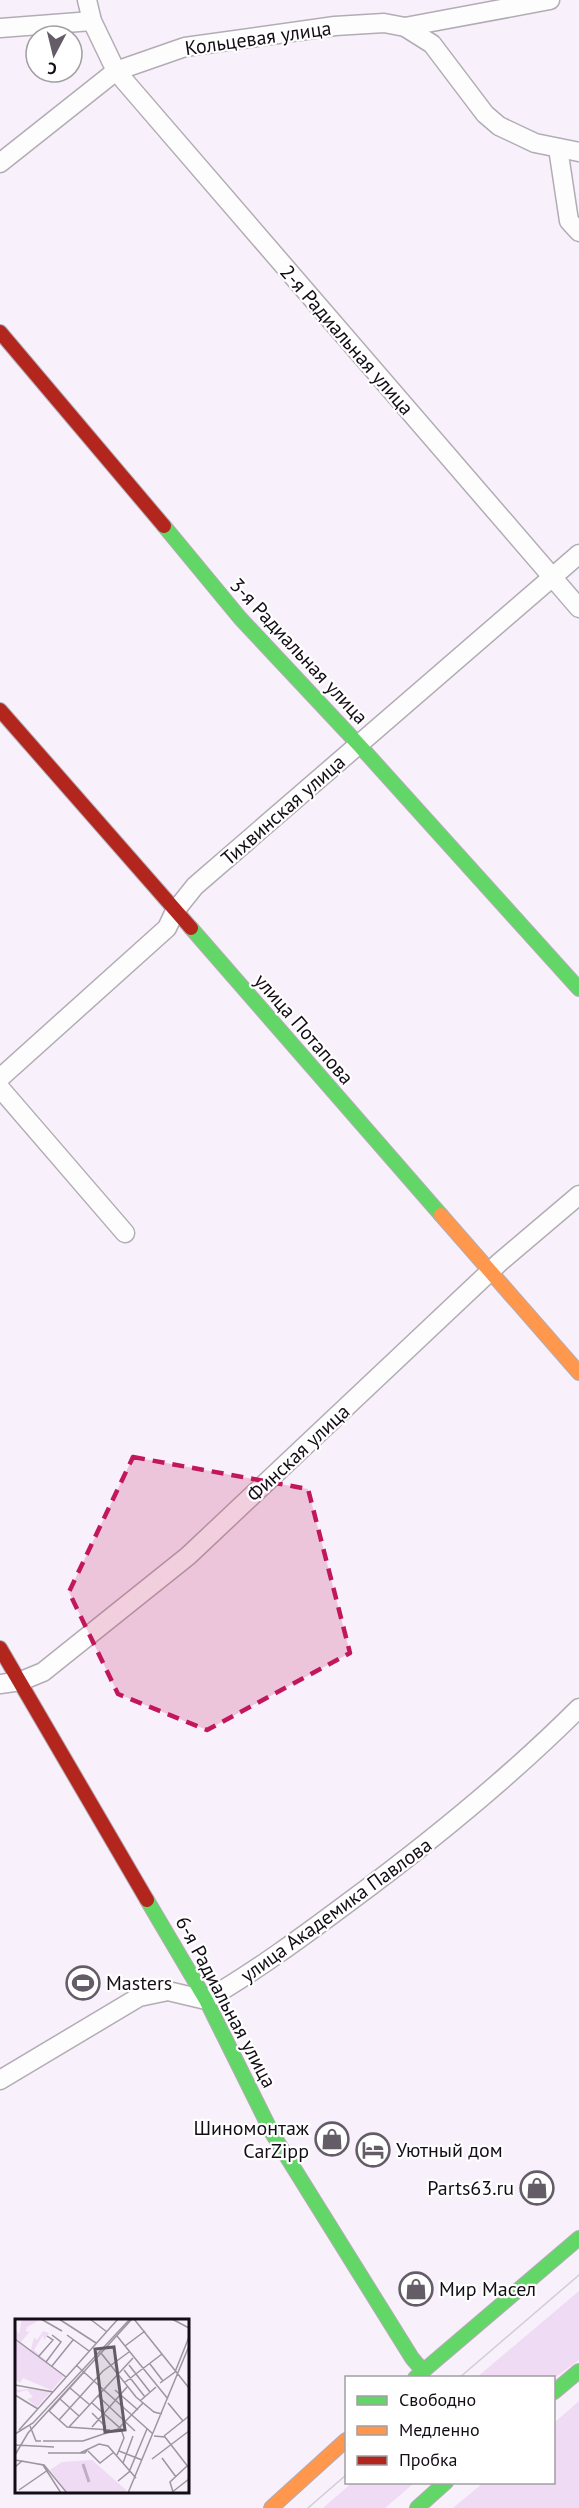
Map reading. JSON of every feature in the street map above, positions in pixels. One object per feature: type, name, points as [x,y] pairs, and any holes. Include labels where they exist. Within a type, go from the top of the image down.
[{"type":"street","name":"2-я Радиальная улица","points":[[87,0],[92,21],[116,71],[579,608]]},
{"type":"street","name":"Кольцевая улица","points":[[0,163],[116,71],[185,47],[335,26],[384,23],[405,27],[550,0]]},
{"type":"street","points":[[0,28],[92,21]]},
{"type":"street","points":[[405,27],[432,44],[485,114],[499,126],[535,143],[579,152]]},
{"type":"street","points":[[558,148],[568,221],[579,232]]},
{"type":"street","name":"3-я Радиальная улица","points":[[0,332],[240,618],[359,745],[579,988]]},
{"type":"street","name":"Тихвинская улица","points":[[0,1078],[167,928],[176,911],[195,886],[579,554]]},
{"type":"street","name":"улица Потапова","points":[[0,710],[579,1373]]},
{"type":"street","points":[[0,1088],[125,1233]]},
{"type":"street","name":"Финская улица","points":[[0,1684],[21,1681],[43,1672],[188,1556],[491,1272],[579,1195]]},
{"type":"street","name":"6-я Радиальная улица","points":[[0,1648],[206,2000],[272,2133],[412,2358],[419,2374]]},
{"type":"street","name":"улица Академика Павлова","points":[[206,2000],[290,1946],[427,1845],[526,1761],[579,1708]]},
{"type":"street","points":[[0,2080],[139,1997],[168,1991],[206,2000]]},
{"type":"street","points":[[419,2374],[579,2238]]},
{"type":"street","points":[[555,2391],[579,2371]]},
{"type":"street","points":[[270,2508],[345,2441]]},
{"type":"street","points":[[417,2508],[444,2484]]},
{"type":"highlighted area","points":[[133,1457],[308,1489],[350,1653],[207,1730],[118,1694],[69,1592]]},
{"type":"shaded area","points":[[579,2291],[579,2360],[555,2377],[478,2376]]},
{"type":"shaded area","points":[[579,2401],[579,2508],[453,2508],[482,2484],[555,2484],[555,2422]]},
{"type":"shaded area","points":[[351,2484],[413,2484],[385,2508],[323,2508]]},
{"type":"tram line","points":[[461,2376],[579,2275]]},
{"type":"tram line","points":[[308,2508],[345,2476]]},
{"type":"traffic: fast","points":[[164,526],[240,618],[359,745],[579,989]]},
{"type":"traffic: fast","points":[[191,928],[441,1215]]},
{"type":"traffic: fast","points":[[147,1900],[206,2000],[272,2133],[412,2358],[423,2371]]},
{"type":"traffic: fast","points":[[417,2376],[579,2238]]},
{"type":"traffic: fast","points":[[555,2391],[579,2371]]},
{"type":"traffic: fast","points":[[417,2508],[444,2484]]},
{"type":"traffic: slow","points":[[441,1215],[579,1373]]},
{"type":"traffic: slow","points":[[271,2508],[345,2441]]},
{"type":"traffic: jam","points":[[0,332],[164,526]]},
{"type":"traffic: jam","points":[[0,710],[191,928]]},
{"type":"traffic: jam","points":[[0,1648],[147,1900]]},
{"type":"place","name":"Masters","points":[[83,1983]]},
{"type":"place","name":"Шиномонтаж CarZipp","points":[[332,2139]]},
{"type":"place","name":"Уютный дом","points":[[373,2150]]},
{"type":"place","name":"Parts63.ru","points":[[537,2188]]},
{"type":"place","name":"Мир Масел","points":[[416,2289]]}]
